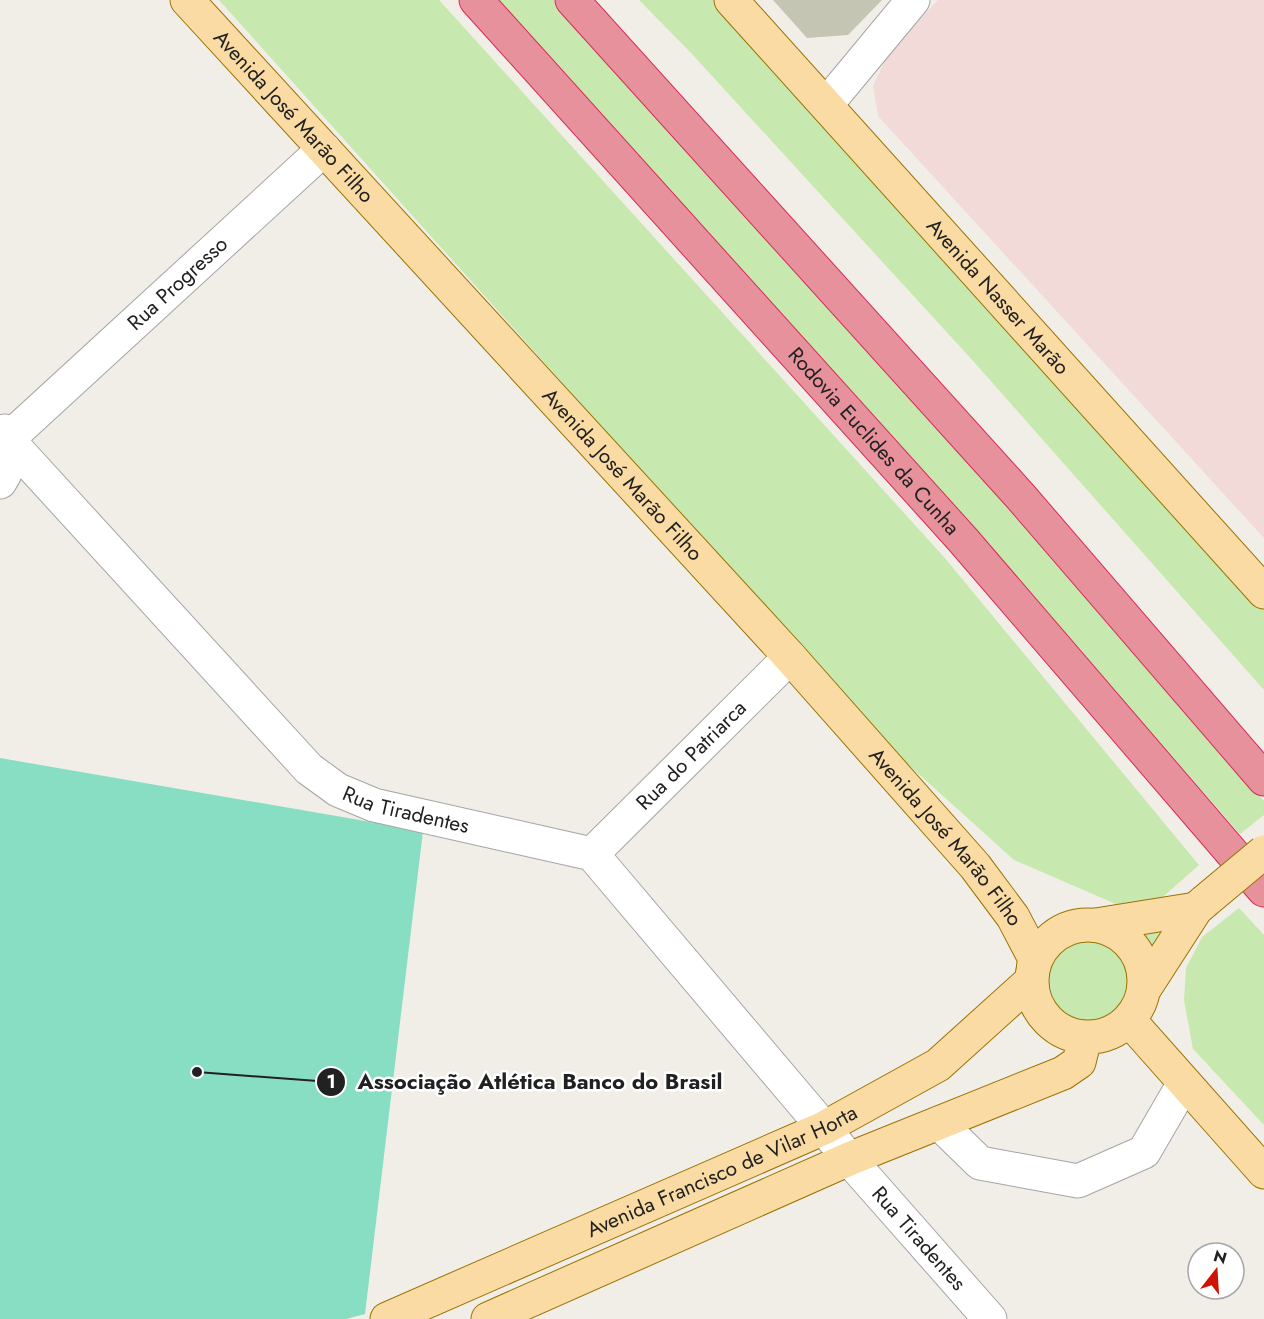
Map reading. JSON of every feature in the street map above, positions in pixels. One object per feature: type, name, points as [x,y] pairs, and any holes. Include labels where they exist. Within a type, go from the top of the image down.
[{"type":"highway","name":"Rodovia Euclides da Cunha","points":[[476,0],[963,540],[1264,890]]},
{"type":"highway","points":[[572,0],[1021,497],[1264,779]]},
{"type":"main road","name":"Avenida José Marão Filho","points":[[187,0],[790,657],[975,866],[1013,917],[1035,959],[1033,973]]},
{"type":"main road","name":"Avenida Nasser Marão","points":[[731,0],[1264,592]]},
{"type":"main road","points":[[1200,906],[1065,929],[1051,938],[1040,950],[1033,973],[1035,1002],[1047,1020],[1064,1032],[1084,1038],[1116,1031],[1130,1020],[1140,1005],[1145,988],[1200,906],[1264,852]]},
{"type":"main road","points":[[1096,925],[1113,930],[1127,940],[1138,954],[1144,970],[1145,988]]},
{"type":"main road","name":"Avenida Francisco de Vilar Horta","points":[[387,1319],[824,1128],[938,1065],[1033,973]]},
{"type":"main road","points":[[1130,1020],[1264,1172]]},
{"type":"main road","name":"Avenida Francisco de Vilar Horta","points":[[488,1319],[849,1159],[1064,1073],[1079,1062],[1084,1038]]},
{"type":"main road","points":[[704,1180],[719,1217]]},
{"type":"main road","points":[[519,1262],[535,1298]]},
{"type":"street","points":[[826,105],[913,0]]},
{"type":"street","name":"Rua Progresso","points":[[10,429],[324,149]]},
{"type":"street","points":[[0,482],[8,469],[11,456],[10,429]]},
{"type":"street","name":"Rua Tiradentes","points":[[10,429],[309,769],[338,790],[374,805],[592,854]]},
{"type":"street","name":"Rua do Patriarca","points":[[592,854],[790,657]]},
{"type":"street","points":[[592,854],[824,1128]]},
{"type":"street","points":[[939,1124],[980,1163],[1078,1181],[1144,1152],[1184,1083]]},
{"type":"street","name":"Rua Tiradentes","points":[[824,1128],[990,1319]]},
{"type":"shaded area","points":[[773,0],[882,0],[848,35],[807,38]]},
{"type":"shaded area","points":[[938,0],[1264,0],[1264,538],[878,116],[873,86],[889,52]]},
{"type":"green space","points":[[219,0],[439,0],[944,557],[1199,865],[1148,910],[1125,908],[1014,860],[891,749]]},
{"type":"green space","points":[[496,0],[554,0],[1014,507],[1264,801],[1264,815],[1240,834],[974,531]]},
{"type":"green space","points":[[639,0],[718,0],[1264,608],[1264,690],[974,362],[692,54]]},
{"type":"green space","points":[[0,758],[423,831],[365,1314],[346,1319],[0,1319]]},
{"type":"green space","points":[[1239,908],[1264,935],[1264,1125],[1193,1049],[1184,1000],[1186,968],[1202,937]]},
{"type":"green space","points":[[1188,916],[1147,967],[1134,946],[1114,929]]},
{"type":"green space","points":[[1089,929],[1108,933],[1125,944],[1136,961],[1140,980],[1136,999],[1125,1016],[1108,1027],[1089,1031],[1070,1027],[1053,1016],[1042,999],[1038,980],[1042,961],[1053,944],[1070,933]]},
{"type":"place","name":"Associação Atlética Banco do Brasil","points":[[197,1072]]}]
